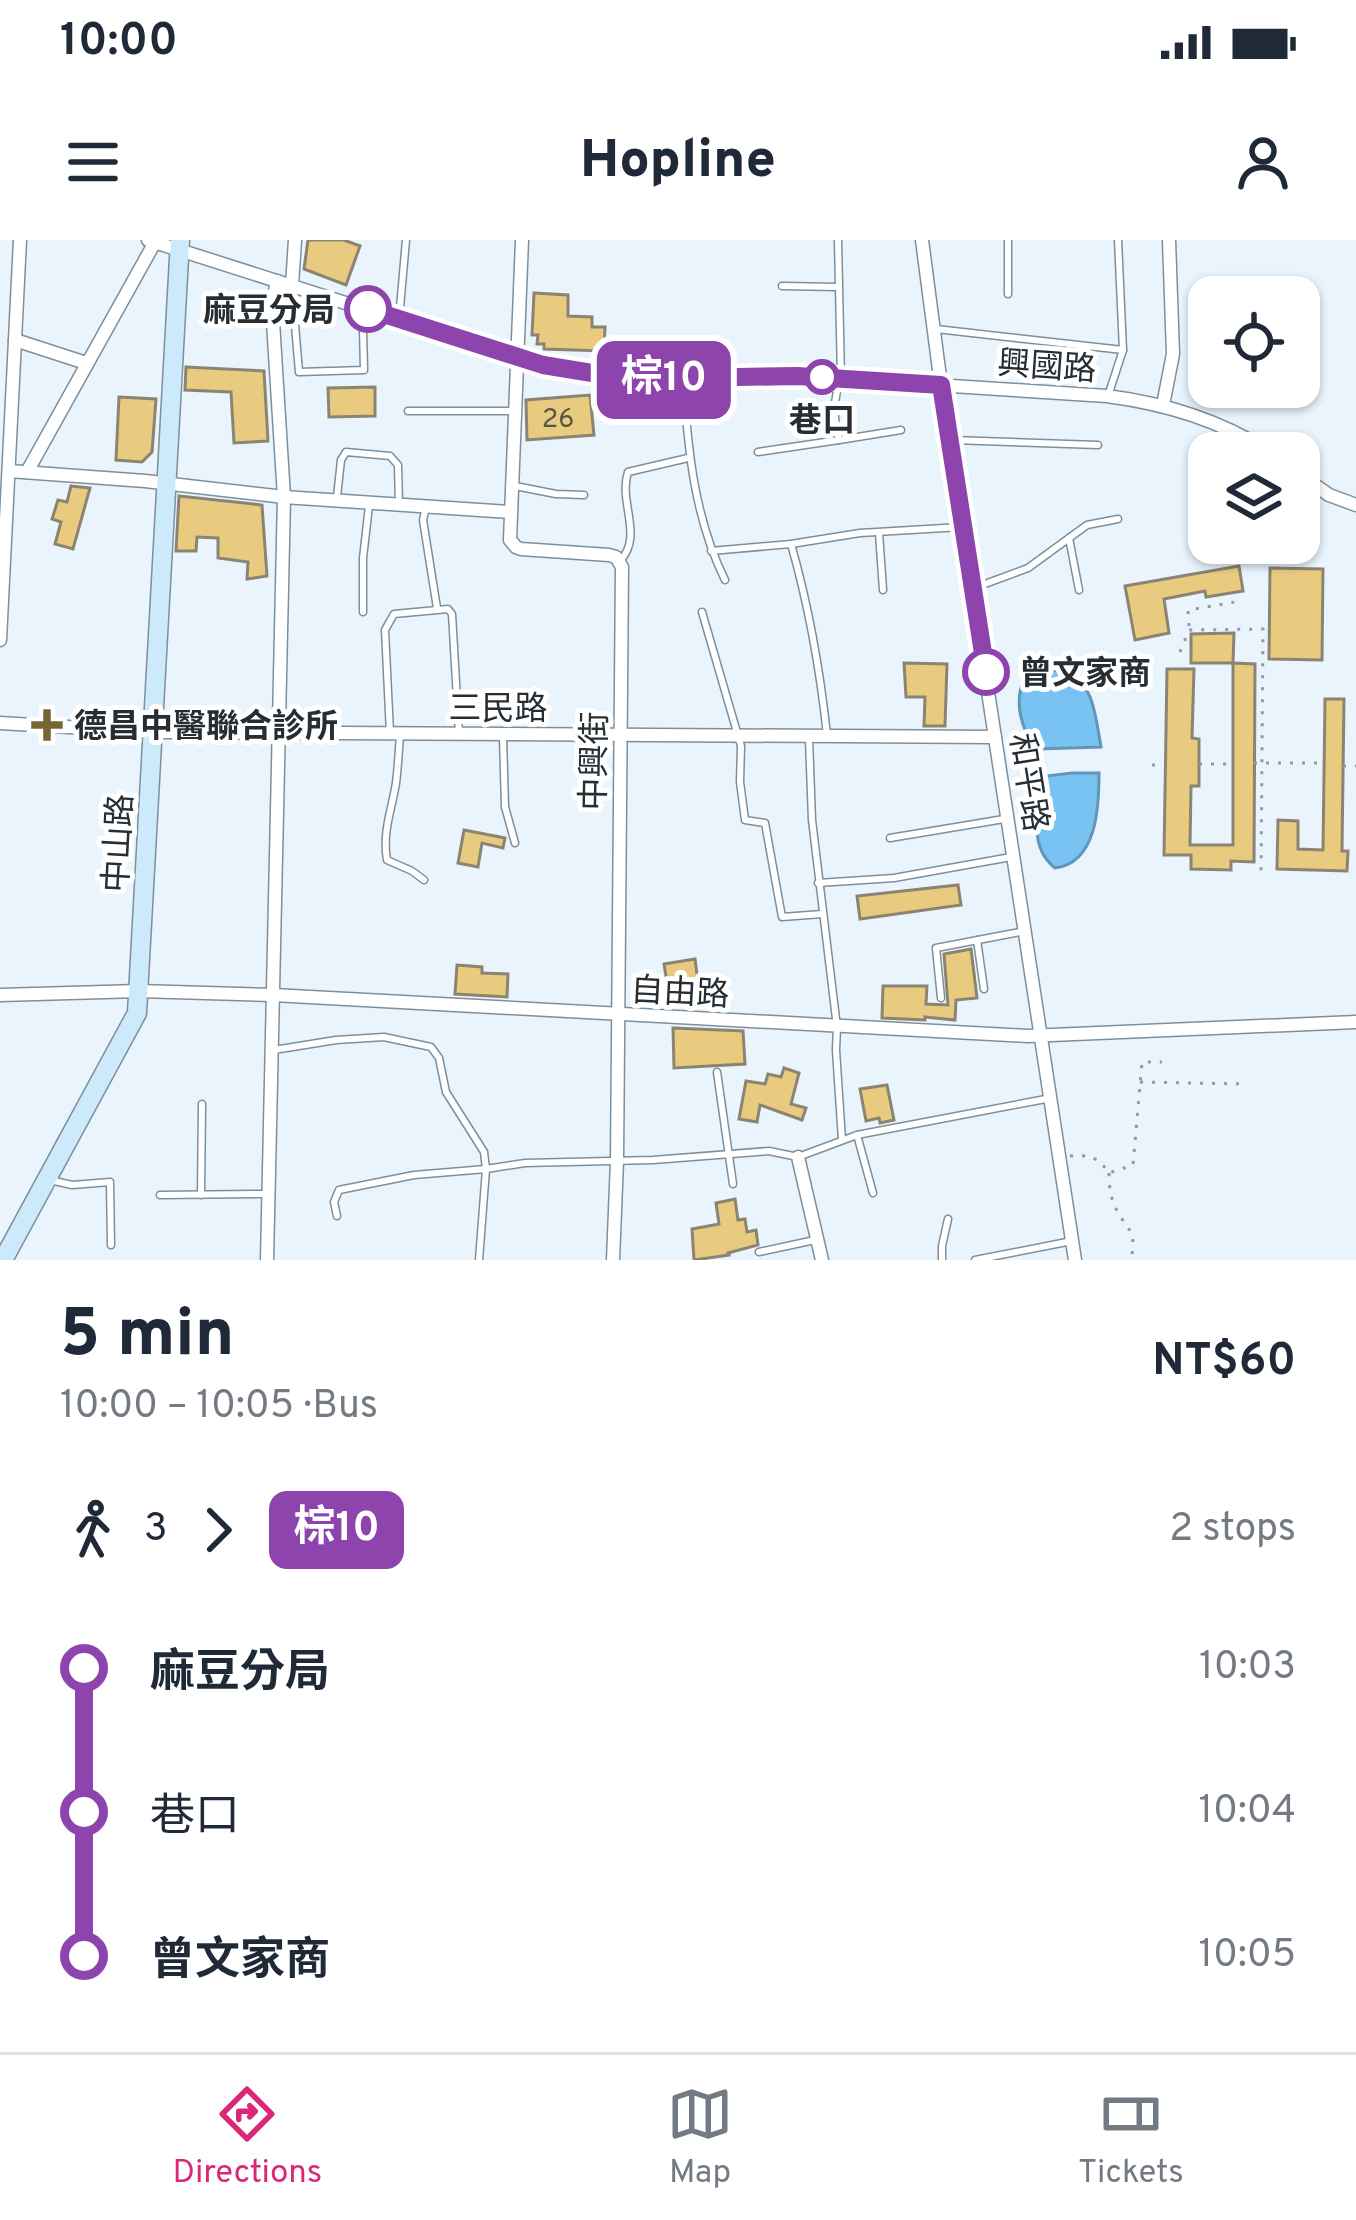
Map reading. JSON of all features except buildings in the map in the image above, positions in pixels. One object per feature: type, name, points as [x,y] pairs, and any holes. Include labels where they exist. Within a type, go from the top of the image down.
[{"type":"main road","name":"中山路","points":[[3,1260],[137,1013],[179,245]]},
{"type":"street","points":[[0,640],[10,348],[20,240]]},
{"type":"street","points":[[292,286],[295,240]]},
{"type":"street","points":[[522,240],[510,540],[516,548],[609,555],[620,562]]},
{"type":"street","name":"和平路","points":[[922,240],[1075,1260]]},
{"type":"street","points":[[1163,405],[1173,354],[1169,240]]},
{"type":"street","points":[[27,472],[151,241]]},
{"type":"street","name":"興國路","points":[[151,241],[179,245],[543,365],[606,376],[841,378],[1107,396],[1163,405],[1232,432]]},
{"type":"street","points":[[267,1260],[284,497],[272,306],[277,281]]},
{"type":"street","points":[[0,306],[17,309]]},
{"type":"street","points":[[10,348],[86,363]]},
{"type":"street","points":[[9,471],[510,512]]},
{"type":"street","points":[[1320,488],[1356,505]]},
{"type":"street","name":"中興街","points":[[613,1260],[620,562]]},
{"type":"street","name":"三民路","points":[[0,723],[277,734],[995,736]]},
{"type":"street","name":"自由路","points":[[0,994],[273,995],[1041,1036],[1356,1022]]},
{"type":"street","points":[[798,1157],[822,1260]]},
{"type":"lane","points":[[399,319],[406,240]]},
{"type":"lane","points":[[838,240],[841,378],[834,415],[839,440]]},
{"type":"lane","points":[[1008,240],[1008,294]]},
{"type":"lane","points":[[1107,396],[1123,350],[1118,240]]},
{"type":"lane","points":[[292,286],[299,372],[364,370],[363,329],[368,309]]},
{"type":"lane","points":[[782,286],[837,287]]},
{"type":"lane","points":[[935,329],[1123,350]]},
{"type":"lane","points":[[683,380],[688,458],[711,550],[725,580]]},
{"type":"lane","points":[[408,411],[515,412]]},
{"type":"lane","points":[[758,452],[901,430]]},
{"type":"lane","points":[[951,440],[1098,445]]},
{"type":"lane","points":[[337,501],[340,460],[346,452],[361,451],[390,456],[398,465],[399,505]]},
{"type":"lane","points":[[620,562],[632,541],[624,493],[628,472],[688,458]]},
{"type":"lane","points":[[512,485],[584,495]]},
{"type":"lane","points":[[363,612],[369,502]]},
{"type":"lane","points":[[426,508],[423,520],[437,608]]},
{"type":"lane","points":[[974,588],[1028,568],[1087,525],[1118,519]]},
{"type":"lane","points":[[711,550],[964,527]]},
{"type":"lane","points":[[879,533],[883,590]]},
{"type":"lane","points":[[1069,538],[1079,590]]},
{"type":"lane","points":[[791,544],[812,629],[827,735]]},
{"type":"lane","points":[[424,880],[387,860],[385,853],[396,787],[385,630],[394,614],[437,608],[452,614],[459,734]]},
{"type":"lane","points":[[702,612],[741,746],[746,820],[765,823],[782,917],[823,914]]},
{"type":"lane","points":[[502,734],[506,807],[515,843]]},
{"type":"lane","points":[[809,735],[818,883],[837,1027],[842,1140]]},
{"type":"lane","points":[[890,838],[1008,818]]},
{"type":"lane","points":[[818,883],[894,878],[1014,857]]},
{"type":"lane","points":[[940,998],[936,948],[1026,931]]},
{"type":"lane","points":[[977,940],[984,989]]},
{"type":"lane","points":[[274,1050],[384,1037],[430,1047],[440,1058],[446,1092],[484,1152],[479,1260]]},
{"type":"lane","points":[[717,1072],[734,1184]]},
{"type":"lane","points":[[337,1216],[334,1202],[339,1190],[414,1175],[525,1163],[769,1151],[798,1157],[857,1135],[1051,1098]]},
{"type":"lane","points":[[201,1195],[202,1104]]},
{"type":"lane","points":[[857,1135],[872,1193]]},
{"type":"lane","points":[[48,1180],[72,1185],[110,1182],[111,1245]]},
{"type":"lane","points":[[160,1195],[266,1193]]},
{"type":"lane","points":[[942,1260],[948,1219]]},
{"type":"lane","points":[[759,1252],[818,1240]]},
{"type":"lane","points":[[975,1260],[1072,1241]]},
{"type":"path","points":[[1180,652],[1190,630],[1188,610],[1240,601]]},
{"type":"path","points":[[1190,630],[1263,629],[1261,877]]},
{"type":"path","points":[[1255,763],[1324,766]]},
{"type":"path","points":[[1199,764],[1233,764]]},
{"type":"path","points":[[1152,765],[1165,765]]},
{"type":"path","points":[[1343,766],[1356,766]]},
{"type":"path","points":[[1108,1173],[1133,1166],[1142,1062],[1162,1062]]},
{"type":"path","points":[[1140,1082],[1246,1084]]},
{"type":"path","points":[[1059,1156],[1091,1155],[1100,1161],[1108,1173],[1117,1216],[1133,1235],[1132,1260]]},
{"type":"water","points":[[1068,669],[1089,693],[1101,747],[1037,749],[1020,715],[1021,686],[1025,677],[1038,672]]},
{"type":"water","points":[[1099,773],[1096,817],[1080,856],[1055,868],[1040,848],[1038,813],[1046,776]]},
{"type":"bus line","name":"棕10","points":[[368,309],[543,365],[583,373],[629,379],[797,376],[941,385],[986,672]]},
{"type":"place","name":"麻豆分局","points":[[368,309]]},
{"type":"place","name":"巷口","points":[[822,377]]},
{"type":"place","name":"曾文家商","points":[[986,672]]},
{"type":"place","name":"德昌中醫聯合診所","points":[[47,725]]}]
